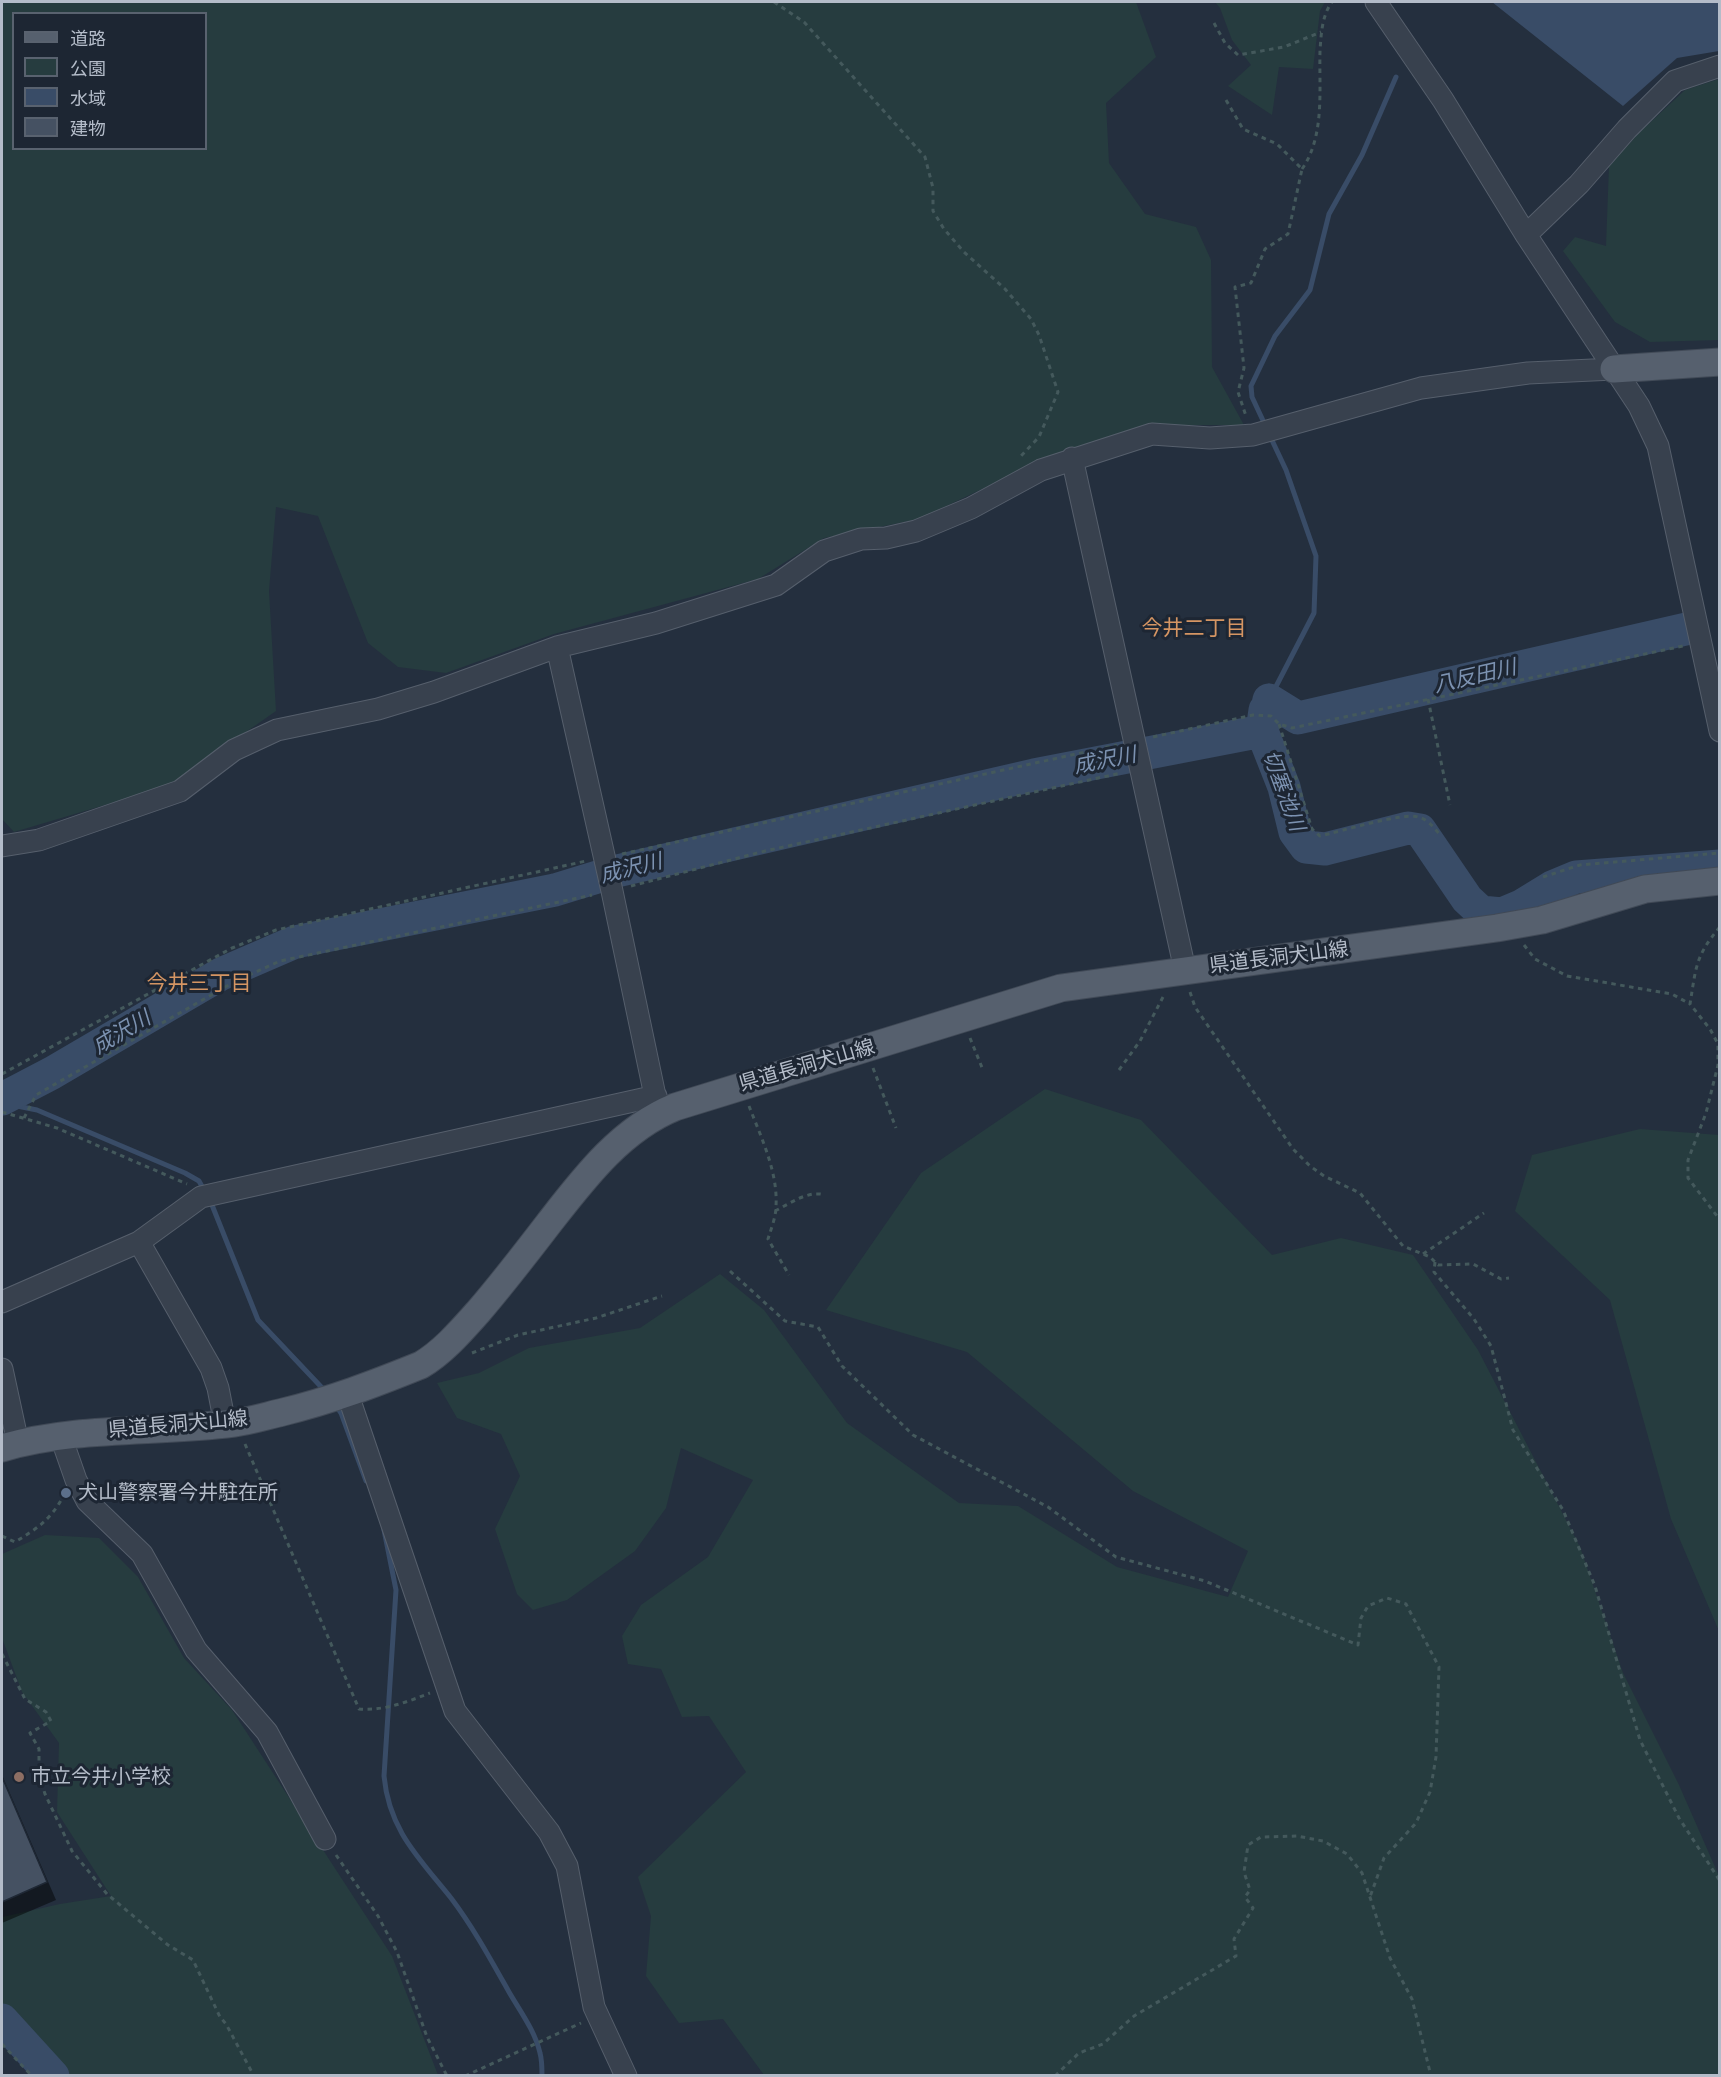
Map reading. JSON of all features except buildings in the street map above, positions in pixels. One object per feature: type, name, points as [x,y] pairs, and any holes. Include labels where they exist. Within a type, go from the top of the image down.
[{"type":"main road","points":[[1614,369],[1719,362]]},
{"type":"main road","name":"県道長洞犬山線","points":[[10,1445],[89,1433],[230,1424],[336,1398],[421,1365],[464,1328],[501,1286],[601,1160],[640,1125],[657,1105],[740,1085],[865,1049],[1061,988],[1509,926],[1542,920],[1645,889],[1719,881]]},
{"type":"street","points":[[1376,2],[1443,100],[1526,235],[1639,406],[1658,446],[1702,642],[1719,731]]},
{"type":"street","points":[[1526,235],[1579,184],[1627,129],[1675,81],[1719,66]]},
{"type":"street","points":[[2,846],[39,840],[180,791],[234,750],[277,730],[378,709],[434,692],[557,647],[656,623],[777,585],[824,551],[861,539],[886,538],[916,531],[971,508],[1041,470],[1072,458],[1152,434],[1210,438],[1253,435],[1421,388],[1528,373],[1614,369]]},
{"type":"street","points":[[1072,458],[1139,761],[1175,971]]},
{"type":"street","points":[[2,1302],[140,1242],[208,1196],[657,1105],[612,888],[557,647]]},
{"type":"street","points":[[140,1242],[211,1368],[230,1424]]},
{"type":"street","points":[[2,1369],[10,1445]]},
{"type":"street","points":[[336,1398],[455,1711],[549,1832],[567,1866],[597,2016],[626,2076]]},
{"type":"street","points":[[61,1437],[76,1480],[87,1501],[142,1554],[196,1650],[267,1732],[325,1839]]},
{"type":"path","points":[[774,2],[804,22],[925,157],[933,188],[933,211],[944,229],[964,252],[1005,289],[1031,319],[1040,335],[1058,392],[1039,437],[1018,460]]},
{"type":"path","points":[[1253,435],[1238,392],[1244,368],[1235,287],[1251,283],[1265,249],[1288,234],[1302,169],[1311,157],[1317,135],[1321,32],[1332,2]]},
{"type":"path","points":[[1214,23],[1225,43],[1238,54],[1284,47],[1321,32]]},
{"type":"path","points":[[1226,100],[1243,129],[1277,144],[1302,169]]},
{"type":"path","points":[[1278,724],[1292,728],[1702,642]]},
{"type":"path","points":[[1428,699],[1450,805]]},
{"type":"path","points":[[1253,715],[1271,716],[1278,724],[1312,829],[1320,836],[1385,819],[1417,816],[1432,825],[1440,835]]},
{"type":"path","points":[[25,1117],[33,1098],[234,982],[280,961],[612,888],[1139,761]]},
{"type":"path","points":[[1543,877],[1580,865],[1719,853]]},
{"type":"path","points":[[1509,926],[1535,959],[1567,976],[1672,994],[1690,1004],[1710,1029],[1718,1044],[1718,1065],[1706,1113],[1688,1160],[1688,1178],[1719,1220]]},
{"type":"path","points":[[1690,1004],[1697,960],[1704,945],[1719,927]]},
{"type":"path","points":[[1119,1070],[1140,1041],[1175,971]]},
{"type":"path","points":[[1175,971],[1195,1007],[1293,1149],[1310,1166],[1324,1176],[1360,1193],[1403,1246],[1422,1254],[1438,1265],[1473,1264],[1501,1279],[1509,1278]]},
{"type":"path","points":[[962,1018],[983,1070]]},
{"type":"path","points":[[865,1049],[896,1128]]},
{"type":"path","points":[[740,1085],[765,1148],[774,1185],[775,1211],[768,1239],[789,1275]]},
{"type":"path","points":[[2,1112],[57,1128],[182,1180],[208,1196]]},
{"type":"path","points":[[775,1211],[808,1195],[818,1193],[825,1195]]},
{"type":"path","points":[[1422,1254],[1484,1213]]},
{"type":"path","points":[[1435,1262],[1434,1272],[1474,1319],[1491,1346],[1513,1430],[1563,1509],[1595,1586],[1640,1740],[1679,1818],[1719,1881]]},
{"type":"path","points":[[730,1271],[785,1321],[818,1327],[842,1366],[913,1435],[1047,1507],[1116,1557],[1205,1581],[1358,1645],[1361,1618],[1368,1606],[1387,1598],[1406,1604],[1439,1667],[1436,1757],[1430,1792],[1416,1823],[1384,1858],[1370,1897]]},
{"type":"path","points":[[466,1356],[518,1335],[596,1318],[662,1296]]},
{"type":"path","points":[[230,1424],[359,1709],[373,1710],[399,1704],[447,1687]]},
{"type":"path","points":[[2,1536],[15,1542],[39,1528],[54,1514],[70,1484],[76,1480]]},
{"type":"path","points":[[2,1654],[25,1699],[46,1712],[51,1721],[30,1733],[39,1749],[39,1775],[45,1794],[72,1851],[107,1894],[168,1945],[193,1960],[220,2017],[254,2076]]},
{"type":"path","points":[[1055,2076],[1079,2053],[1103,2044],[1134,2016],[1236,1956],[1234,1939],[1253,1908],[1245,1897],[1250,1890],[1244,1872],[1248,1845],[1262,1837],[1297,1836],[1323,1841],[1347,1854],[1362,1874],[1390,1958],[1412,1999],[1431,2076]]},
{"type":"path","points":[[325,1839],[378,1916],[397,1952],[427,2037],[449,2076]]},
{"type":"path","points":[[465,2076],[597,2016]]},
{"type":"path","points":[[2,2044],[32,2076]]},
{"type":"green space","points":[[2,2],[1136,2],[1156,57],[1106,103],[1109,163],[1145,214],[1196,227],[1211,260],[1212,367],[1244,425],[1152,425],[1039,462],[919,519],[824,538],[758,579],[554,634],[446,673],[398,667],[368,643],[318,516],[276,507],[269,591],[276,711],[169,786],[14,832],[2,819]]},
{"type":"green space","points":[[1215,2],[1325,2],[1320,11],[1313,69],[1279,67],[1272,115],[1228,86],[1251,65],[1232,40],[1220,8]]},
{"type":"green space","points":[[1719,79],[1719,340],[1650,342],[1615,322],[1563,251],[1575,237],[1606,246],[1609,166],[1639,133],[1685,90]]},
{"type":"green space","points":[[1045,1089],[1141,1120],[1272,1255],[1341,1238],[1413,1255],[1478,1350],[1580,1547],[1623,1673],[1679,1785],[1719,1876],[1719,2075],[764,2075],[723,2019],[679,2023],[646,1976],[651,1916],[638,1877],[746,1772],[709,1716],[682,1717],[661,1669],[628,1664],[622,1636],[641,1605],[708,1557],[753,1480],[681,1448],[666,1508],[635,1551],[567,1600],[533,1610],[517,1594],[495,1529],[520,1476],[501,1434],[457,1418],[437,1383],[479,1373],[529,1348],[640,1328],[720,1274],[764,1310],[847,1423],[959,1503],[1018,1506],[1117,1567],[1228,1597],[1248,1551],[1133,1491],[967,1352],[826,1310],[921,1173]]},
{"type":"green space","points":[[1640,1129],[1719,1135],[1719,1631],[1671,1519],[1610,1300],[1515,1211],[1532,1155]]},
{"type":"green space","points":[[45,1535],[99,1538],[138,1577],[184,1658],[232,1710],[392,1956],[438,2075],[61,2075],[2,2011],[2,1917],[111,1896],[57,1812],[59,1743],[22,1692],[2,1638],[2,1554]]},
{"type":"water","points":[[1492,2],[1719,2],[1719,51],[1677,58],[1623,106]]},
{"type":"waterway","points":[[1266,427],[1252,397],[1251,386],[1275,336],[1310,290],[1329,214],[1362,155],[1396,77]]},
{"type":"waterway","points":[[1269,700],[1314,613],[1316,556],[1286,470],[1270,436]]},
{"type":"waterway","name":"八反田川","points":[[1269,700],[1298,718],[1686,629]]},
{"type":"waterway","name":"成沢川","points":[[2,1099],[52,1073],[221,974],[295,942],[555,890],[617,871],[1034,775],[1262,731],[1269,700]]},
{"type":"waterway","name":"切塞池川","points":[[1265,710],[1262,731],[1284,787],[1295,832],[1306,847],[1325,849],[1408,828],[1420,830],[1467,899],[1481,912],[1502,914],[1576,877],[1720,866]]},
{"type":"waterway","points":[[2,1103],[37,1110],[185,1173],[199,1181],[205,1192]]},
{"type":"waterway","points":[[210,1200],[258,1320],[326,1392]]},
{"type":"waterway","points":[[335,1404],[341,1413],[366,1481]]},
{"type":"waterway","points":[[384,1530],[396,1590],[384,1776],[387,1795],[392,1812],[407,1842],[467,1920],[527,2021],[540,2053],[542,2076]]},
{"type":"waterway","points":[[2,2020],[53,2076]]},
{"type":"place","name":"犬山警察署今井駐在所","points":[[66,1493]]},
{"type":"place","name":"市立今井小学校","points":[[19,1777]]},
{"type":"district","name":"今井二丁目","points":[[1194,629]]},
{"type":"district","name":"今井三丁目","points":[[199,984]]}]
